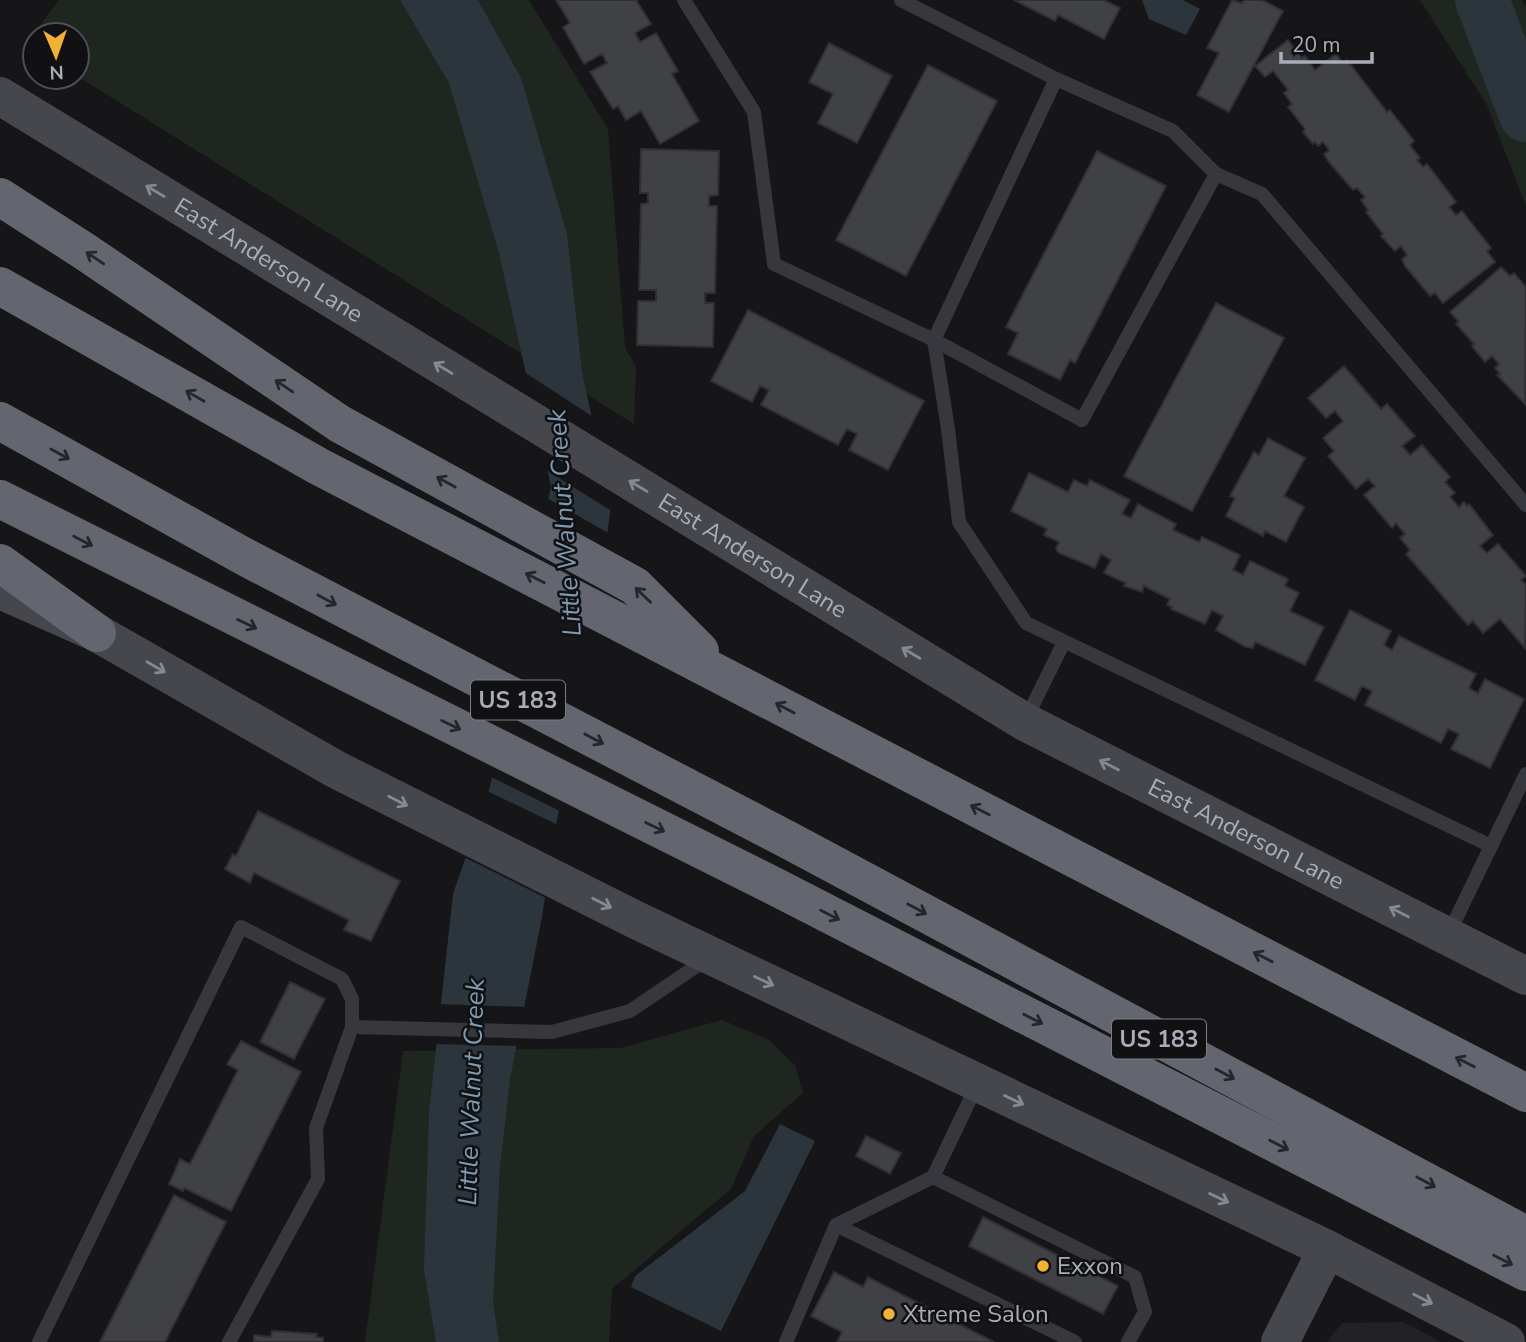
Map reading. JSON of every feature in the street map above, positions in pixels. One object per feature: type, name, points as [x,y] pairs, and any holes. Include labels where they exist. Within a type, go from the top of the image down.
[{"type":"highway","points":[[0,197],[340,424],[635,586],[727,677]]},
{"type":"highway","points":[[0,286],[318,466],[1526,1093]]},
{"type":"highway","name":"US 183","points":[[0,421],[245,557],[792,842],[1526,1235]]},
{"type":"highway","points":[[0,499],[770,884],[1526,1272]]},
{"type":"highway","points":[[0,563],[97,633]]},
{"type":"main road","name":"East Anderson Lane","points":[[0,96],[1025,722],[1526,976]]},
{"type":"main road","points":[[0,590],[97,633],[337,770],[636,920],[1327,1249],[1506,1342]]},
{"type":"main road","points":[[1280,1342],[1327,1249]]},
{"type":"lane","points":[[684,0],[754,112],[774,264],[934,340],[1082,420],[1216,174]]},
{"type":"lane","points":[[901,0],[1056,79],[1174,131],[1216,174],[1262,194],[1526,506]]},
{"type":"lane","points":[[1056,79],[934,340],[959,522],[1026,623],[1491,846]]},
{"type":"lane","points":[[1025,722],[1064,642]]},
{"type":"lane","points":[[1447,936],[1526,774]]},
{"type":"lane","points":[[39,1342],[241,927],[342,979],[352,999],[352,1027],[316,1128],[318,1179],[229,1342]]},
{"type":"lane","points":[[352,1027],[552,1032],[630,1012],[712,956]]},
{"type":"lane","points":[[786,1342],[836,1225],[933,1177],[978,1083]]},
{"type":"lane","points":[[933,1177],[1135,1277],[1144,1312],[1128,1342]]},
{"type":"lane","points":[[836,1225],[1074,1342]]},
{"type":"shaded area","points":[[59,0],[529,0],[608,129],[625,347],[636,367],[634,424],[91,85],[91,21],[43,21]]},
{"type":"shaded area","points":[[1420,0],[1521,0],[1526,7],[1526,206],[1487,105]]},
{"type":"shaded area","points":[[722,1020],[769,1040],[795,1065],[803,1093],[754,1136],[731,1189],[612,1289],[609,1342],[365,1342],[403,1051],[620,1048]]},
{"type":"shaded area","points":[[1404,1322],[1441,1342],[1327,1342],[1342,1323]]},
{"type":"water","name":"Little Walnut Creek","points":[[400,0],[478,0],[521,78],[567,234],[582,372],[611,506],[593,636],[510,1079],[500,1166],[493,1303],[499,1342],[436,1342],[424,1270],[429,1113],[453,894],[490,787],[551,486],[499,253],[449,83]]},
{"type":"water","points":[[1142,0],[1183,0],[1200,9],[1186,35],[1149,19]]},
{"type":"water","points":[[780,1124],[815,1141],[721,1331],[631,1287],[635,1276],[745,1191]]},
{"type":"pier","points":[[521,370],[595,418],[614,505],[613,512],[543,468]]},
{"type":"pier","points":[[545,497],[610,534],[596,637],[570,769],[498,731]]},
{"type":"pier","points":[[496,737],[570,773],[562,812],[489,776]]},
{"type":"pier","points":[[485,790],[560,826],[548,899],[462,856]]},
{"type":"pier","points":[[437,1004],[528,1007],[520,1046],[433,1044]]},
{"type":"building","points":[[556,0],[636,0],[651,24],[635,33],[640,42],[656,33],[678,71],[672,74],[699,121],[660,144],[641,111],[626,120],[618,106],[613,109],[590,72],[607,63],[602,54],[584,64],[563,27],[570,23]]},
{"type":"building","points":[[1014,0],[1104,0],[1120,8],[1104,39],[1058,15],[1055,21]]},
{"type":"building","points":[[1232,0],[1242,3],[1244,0],[1262,0],[1283,11],[1229,112],[1197,95],[1219,53],[1207,48]]},
{"type":"building","points":[[1288,40],[1315,70],[1336,54],[1343,63],[1347,60],[1387,112],[1390,110],[1414,141],[1410,145],[1420,158],[1417,160],[1423,167],[1427,164],[1456,202],[1449,207],[1456,215],[1462,211],[1491,248],[1487,251],[1495,262],[1443,303],[1435,293],[1430,296],[1405,266],[1402,259],[1407,255],[1401,246],[1395,251],[1381,236],[1383,234],[1366,212],[1368,210],[1361,200],[1365,197],[1357,188],[1353,190],[1328,161],[1324,154],[1329,150],[1323,142],[1318,146],[1315,142],[1313,144],[1303,132],[1305,129],[1288,107],[1292,104],[1284,93],[1288,90],[1273,71],[1265,77],[1255,66]]},
{"type":"building","points":[[829,43],[892,76],[857,143],[818,123],[833,94],[809,82]]},
{"type":"building","points":[[928,65],[997,101],[906,276],[836,240]]},
{"type":"building","points":[[641,149],[719,151],[718,195],[709,196],[709,206],[717,206],[715,293],[705,293],[705,303],[714,303],[713,347],[637,345],[638,301],[656,301],[656,290],[639,290],[641,204],[648,203],[648,193],[640,193]]},
{"type":"building","points":[[1097,151],[1166,186],[1075,363],[1070,360],[1060,380],[1008,354],[1018,333],[1006,327]]},
{"type":"building","points":[[1501,267],[1510,276],[1514,273],[1526,287],[1525,404],[1497,375],[1500,374],[1495,368],[1499,364],[1492,356],[1485,362],[1450,312]]},
{"type":"building","points":[[1216,303],[1284,338],[1192,511],[1124,476]]},
{"type":"building","points":[[748,310],[924,401],[888,470],[849,450],[857,434],[847,429],[838,445],[761,405],[769,390],[760,386],[752,402],[711,381]]},
{"type":"building","points":[[1344,366],[1381,409],[1387,404],[1415,436],[1402,446],[1410,455],[1422,445],[1450,477],[1445,482],[1455,493],[1450,497],[1459,507],[1464,502],[1467,506],[1469,504],[1493,535],[1480,546],[1487,553],[1498,544],[1526,576],[1521,580],[1526,585],[1525,648],[1500,619],[1483,633],[1473,621],[1468,625],[1406,554],[1410,550],[1400,538],[1405,534],[1396,523],[1392,528],[1364,495],[1375,486],[1368,479],[1356,489],[1328,456],[1334,451],[1323,438],[1343,421],[1335,411],[1326,418],[1308,398]]},
{"type":"building","points":[[1268,438],[1305,458],[1284,496],[1304,507],[1286,542],[1265,531],[1263,536],[1226,516],[1235,498],[1230,496],[1254,452],[1259,455]]},
{"type":"building","points":[[1029,473],[1068,492],[1074,480],[1087,486],[1090,480],[1130,500],[1122,514],[1131,518],[1138,504],[1176,524],[1173,530],[1199,542],[1202,537],[1240,555],[1233,570],[1243,575],[1250,561],[1288,579],[1285,586],[1299,593],[1290,611],[1324,627],[1305,665],[1255,642],[1253,648],[1246,647],[1216,630],[1223,616],[1212,610],[1205,624],[1171,609],[1172,607],[1167,605],[1170,599],[1144,586],[1142,592],[1124,586],[1126,583],[1104,573],[1111,560],[1101,554],[1095,568],[1059,553],[1056,549],[1059,542],[1044,535],[1047,529],[1011,511]]},
{"type":"building","points":[[1350,610],[1391,631],[1384,645],[1392,650],[1399,636],[1476,674],[1469,688],[1478,693],[1485,679],[1524,699],[1490,768],[1451,749],[1459,734],[1448,729],[1441,743],[1365,705],[1372,691],[1362,686],[1355,700],[1315,680]]},
{"type":"building","points":[[258,811],[400,881],[371,941],[344,930],[349,920],[254,873],[250,883],[225,869],[233,854],[236,856]]},
{"type":"building","points":[[290,982],[325,999],[294,1059],[260,1042]]},
{"type":"building","points":[[241,1041],[301,1072],[231,1211],[184,1188],[183,1191],[169,1184],[180,1159],[190,1164],[238,1070],[227,1064]]},
{"type":"building","points":[[866,1136],[901,1153],[890,1174],[856,1156]]},
{"type":"building","points":[[174,1195],[226,1222],[165,1342],[100,1342]]},
{"type":"building","name":"Exxon","points":[[983,1217],[1118,1286],[1103,1314],[969,1246]]},
{"type":"building","points":[[834,1272],[863,1287],[868,1277],[994,1342],[837,1342],[842,1332],[811,1316]]},
{"type":"building","points":[[272,1331],[317,1334],[316,1337],[323,1338],[323,1342],[254,1342],[254,1335],[271,1337]]},
{"type":"waterway","points":[[1482,0],[1526,115]]},
{"type":"place","name":"Exxon","points":[[1043,1266]]},
{"type":"place","name":"Xtreme Salon","points":[[889,1314]]}]
